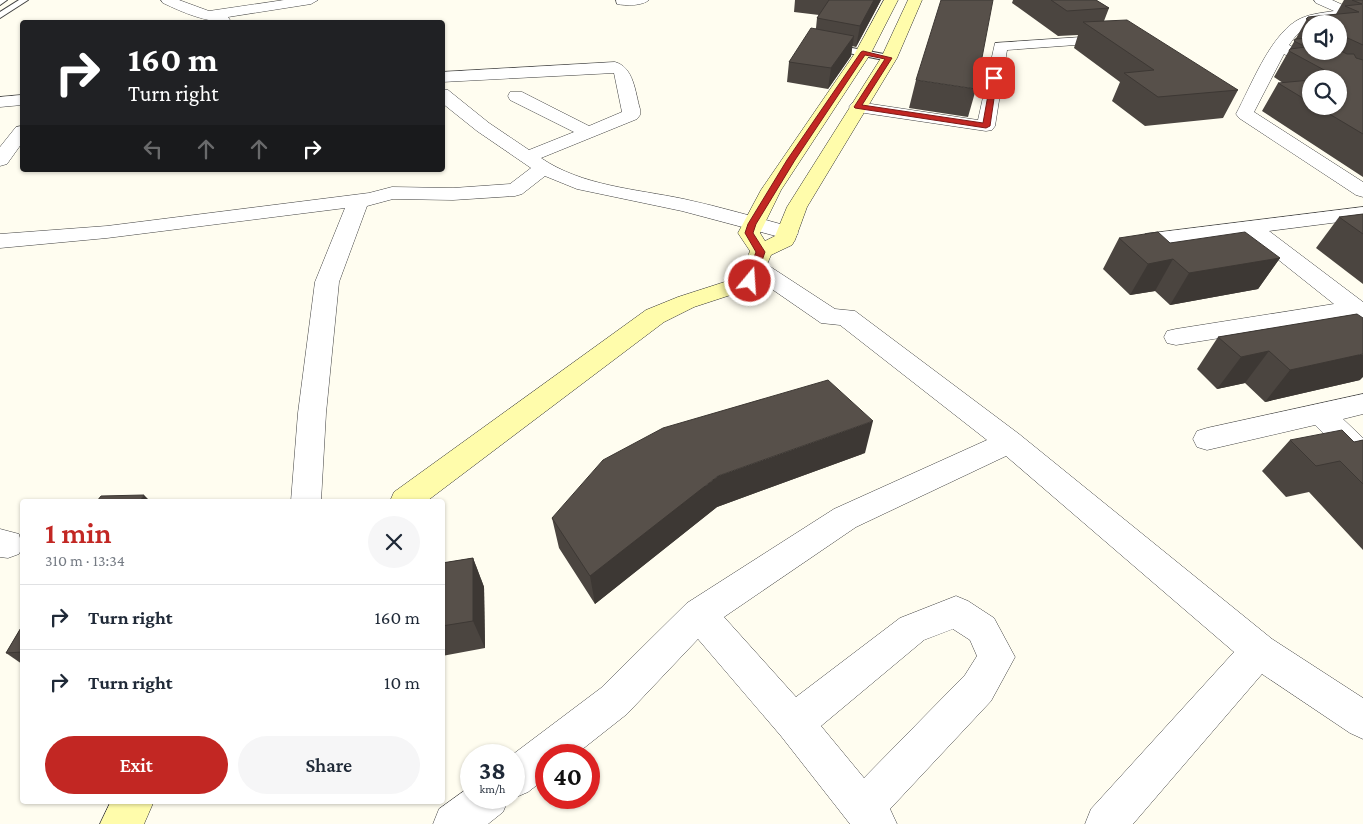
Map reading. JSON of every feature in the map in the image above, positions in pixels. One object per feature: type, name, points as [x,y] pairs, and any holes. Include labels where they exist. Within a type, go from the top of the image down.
[{"type":"street","points":[[168,0],[222,20]]},
{"type":"street","points":[[207,16],[310,0]]},
{"type":"street","points":[[622,2],[642,0]]},
{"type":"street","points":[[920,0],[891,0],[863,53],[786,167],[752,224],[749,233],[758,257],[830,317],[846,317],[1009,442],[1259,651],[1363,720]]},
{"type":"street","points":[[409,499],[655,316],[686,302],[750,281],[758,257],[784,240],[797,207],[889,58],[915,0]]},
{"type":"street","points":[[1320,0],[1363,19]]},
{"type":"street","points":[[1245,114],[1280,46],[1292,30],[1302,22],[1349,13]]},
{"type":"street","points":[[858,107],[986,126],[1000,46],[1123,32]]},
{"type":"street","points":[[1280,46],[1363,89]]},
{"type":"street","points":[[0,241],[107,232],[358,200],[392,192],[453,194],[515,190],[535,162],[588,132],[631,115],[632,109],[621,71],[615,67],[445,77]]},
{"type":"street","points":[[445,96],[483,127],[535,162],[584,185],[685,205],[787,233]]},
{"type":"street","points":[[516,96],[588,132]]},
{"type":"street","points":[[0,102],[20,100]]},
{"type":"street","points":[[1229,104],[1363,191]]},
{"type":"street","points":[[0,160],[20,134]]},
{"type":"street","points":[[306,499],[312,413],[327,282],[358,200]]},
{"type":"street","points":[[1153,238],[1363,213]]},
{"type":"street","points":[[1250,227],[1360,311]]},
{"type":"street","points":[[1176,337],[1360,311]]},
{"type":"street","points":[[1208,439],[1363,404]]},
{"type":"street","points":[[1320,414],[1363,455]]},
{"type":"street","points":[[525,770],[614,701],[699,614],[844,518],[1009,442]]},
{"type":"street","points":[[699,614],[794,723],[869,816],[978,688],[997,657],[982,629],[956,612],[912,629],[794,723]]},
{"type":"street","points":[[1106,824],[1259,651]]},
{"type":"street","points":[[121,824],[132,804]]},
{"type":"street","points":[[454,824],[474,809]]},
{"type":"lane","points":[[0,3],[3,0]]},
{"type":"lane","points":[[0,16],[24,0]]},
{"type":"lane","points":[[819,44],[889,58]]},
{"type":"building","points":[[829,0],[874,0],[860,26],[817,18]]},
{"type":"building","points":[[941,0],[993,0],[976,89],[916,80]]},
{"type":"building","points":[[1051,0],[1096,0],[1109,8],[1067,11]]},
{"type":"building","points":[[1352,0],[1363,0],[1363,45],[1347,38],[1347,15],[1328,15],[1359,12],[1345,6],[1362,4]]},
{"type":"building","points":[[1127,20],[1238,90],[1158,97],[1124,73],[1154,70],[1083,22]]},
{"type":"building","points":[[811,28],[854,36],[831,68],[789,62]]},
{"type":"building","points":[[1295,39],[1302,39],[1302,45],[1294,41]]},
{"type":"building","points":[[1302,48],[1302,58],[1289,51],[1290,49]]},
{"type":"building","points":[[1347,54],[1354,54],[1356,58],[1363,60],[1363,134],[1331,115],[1347,115],[1347,70],[1324,70],[1306,60],[1347,60]]},
{"type":"building","points":[[1302,81],[1302,98],[1278,83]]},
{"type":"building","points":[[1363,214],[1363,234],[1339,217]]},
{"type":"building","points":[[1158,232],[1170,243],[1245,232],[1280,258],[1189,273],[1173,259],[1148,264],[1119,238]]},
{"type":"building","points":[[1357,314],[1363,318],[1363,354],[1290,370],[1269,351],[1241,357],[1218,337]]},
{"type":"building","points":[[828,380],[873,421],[718,476],[590,576],[552,518],[603,460],[663,428]]},
{"type":"building","points":[[1342,430],[1354,442],[1363,440],[1363,484],[1340,461],[1316,466],[1290,440]]},
{"type":"building","points":[[144,495],[141,499],[99,499],[101,496]]},
{"type":"building","points":[[473,558],[473,621],[445,626],[445,563]]},
{"type":"building","points":[[20,629],[20,652],[6,653]]},
{"type":"route","points":[[750,281],[760,252],[749,233],[752,224],[771,190],[863,53],[889,58],[858,107],[986,126],[994,78]]}]
